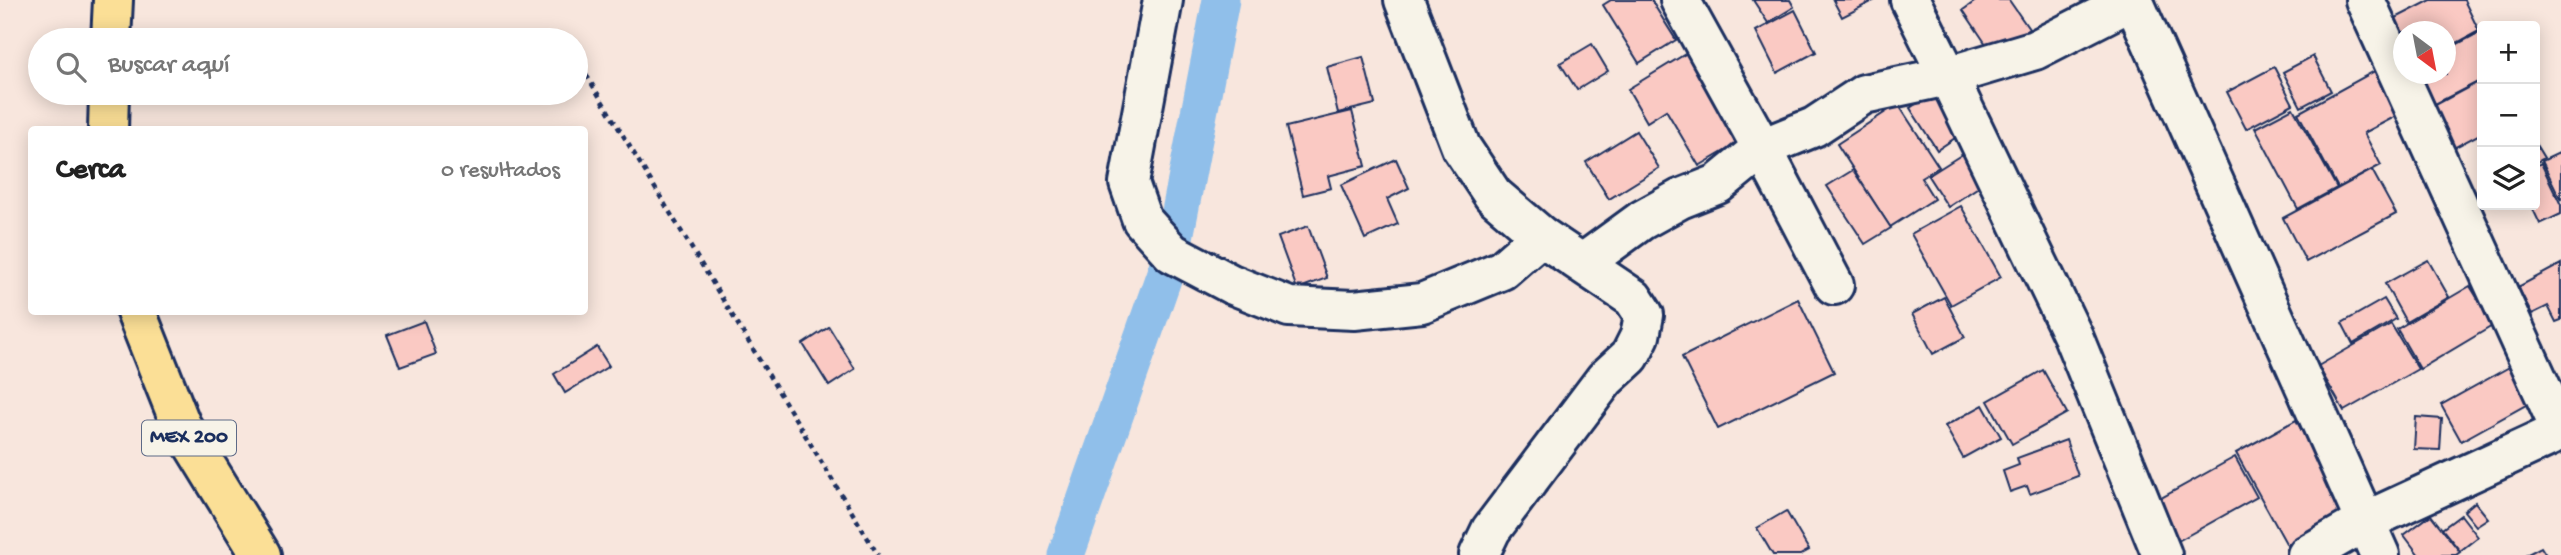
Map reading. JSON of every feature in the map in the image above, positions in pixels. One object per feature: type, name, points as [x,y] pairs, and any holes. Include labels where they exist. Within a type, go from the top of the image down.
[{"type":"highway","points":[[112,28],[113,0]]},
{"type":"highway","points":[[107,126],[108,105]]},
{"type":"highway","name":"MEX 200","points":[[137,315],[181,425],[261,555]]},
{"type":"street","points":[[1163,0],[1129,183],[1142,220],[1172,253],[1231,284],[1289,307],[1354,310],[1422,303],[1502,270],[1541,236]]},
{"type":"street","points":[[1404,0],[1461,147],[1493,194],[1541,236],[1633,298],[1644,315],[1640,336],[1630,356],[1605,379],[1488,546]]},
{"type":"street","points":[[1679,0],[1762,148],[1834,285]]},
{"type":"street","points":[[1910,0],[2073,336],[2162,555]]},
{"type":"street","points":[[1583,262],[1642,220],[1680,198],[1718,184],[1762,148],[1814,127],[1864,94],[1948,76],[2035,50],[2133,0],[2372,538]]},
{"type":"street","points":[[2307,555],[2372,538],[2561,431],[2365,0]]},
{"type":"path","points":[[588,78],[878,555]]},
{"type":"building","points":[[1611,0],[1651,0],[1676,40],[1639,63],[1603,5]]},
{"type":"building","points":[[1753,0],[1790,0],[1794,7],[1768,23]]},
{"type":"building","points":[[1833,0],[1875,0],[1842,17]]},
{"type":"building","points":[[1977,0],[2009,0],[2029,29],[1992,53],[1963,10]]},
{"type":"building","points":[[2431,0],[2464,0],[2477,32],[2456,44],[2456,21],[2394,19]]},
{"type":"building","points":[[1795,10],[1816,52],[1777,73],[1756,31]]},
{"type":"building","points":[[2477,34],[2477,83],[2435,104],[2424,84],[2456,84],[2456,45]]},
{"type":"building","points":[[1592,44],[1608,71],[1577,90],[1560,63]]},
{"type":"building","points":[[1692,50],[1745,139],[1699,166],[1666,110],[1647,122],[1628,89]]},
{"type":"building","points":[[2313,56],[2331,91],[2301,107],[2283,72]]},
{"type":"building","points":[[1363,57],[1375,104],[1338,113],[1327,67]]},
{"type":"building","points":[[2274,67],[2293,104],[2246,129],[2227,92]]},
{"type":"building","points":[[2380,68],[2404,112],[2364,133],[2381,165],[2338,188],[2298,113]]},
{"type":"building","points":[[2477,83],[2477,136],[2450,150],[2428,109]]},
{"type":"building","points":[[1937,90],[1964,132],[1937,150],[1910,108]]},
{"type":"building","points":[[1898,104],[1939,167],[1921,178],[1934,199],[1890,227],[1837,144]]},
{"type":"building","points":[[2293,108],[2337,188],[2298,209],[2255,128]]},
{"type":"building","points":[[1352,111],[1366,166],[1328,176],[1331,188],[1303,195],[1286,127]]},
{"type":"building","points":[[1636,131],[1659,168],[1609,199],[1586,162]]},
{"type":"building","points":[[1969,150],[1989,180],[1948,207],[1928,176]]},
{"type":"building","points":[[2561,152],[2561,200],[2542,161]]},
{"type":"building","points":[[1396,159],[1409,188],[1387,199],[1398,224],[1365,239],[1341,185]]},
{"type":"building","points":[[2540,164],[2561,205],[2561,214],[2540,224],[2533,210],[2540,210]]},
{"type":"building","points":[[1853,170],[1891,228],[1865,244],[1827,186]]},
{"type":"building","points":[[2372,170],[2396,214],[2306,262],[2283,218]]},
{"type":"building","points":[[1961,206],[2001,277],[1951,305],[1911,234]]},
{"type":"building","points":[[1308,226],[1327,278],[1297,289],[1278,237]]},
{"type":"building","points":[[2428,260],[2449,297],[2406,322],[2385,284]]},
{"type":"building","points":[[2561,264],[2561,320],[2556,322],[2548,306],[2532,314],[2518,287]]},
{"type":"building","points":[[2470,286],[2494,325],[2420,369],[2397,329]]},
{"type":"building","points":[[1944,297],[1965,337],[1933,354],[1912,314]]},
{"type":"building","points":[[1798,299],[1834,372],[1718,429],[1682,357]]},
{"type":"building","points":[[2384,299],[2396,319],[2353,344],[2342,323]]},
{"type":"building","points":[[424,321],[436,354],[400,367],[387,335]]},
{"type":"building","points":[[2391,324],[2418,369],[2344,411],[2318,366]]},
{"type":"building","points":[[829,327],[855,369],[829,386],[803,344]]},
{"type":"building","points":[[597,347],[609,366],[565,393],[554,374]]},
{"type":"building","points":[[2513,365],[2533,401],[2461,441],[2441,405]]},
{"type":"building","points":[[2043,370],[2067,413],[2012,444],[1988,401]]},
{"type":"building","points":[[1983,405],[2001,437],[1963,458],[1945,426]]},
{"type":"building","points":[[2416,417],[2442,419],[2440,450],[2414,449]]},
{"type":"building","points":[[2296,420],[2347,512],[2287,545],[2236,453]]},
{"type":"building","points":[[2066,440],[2078,476],[2030,494],[2027,486],[2010,492],[2003,471],[2019,465],[2017,458]]},
{"type":"building","points":[[2235,457],[2257,497],[2178,541],[2156,501]]},
{"type":"building","points":[[2475,502],[2488,518],[2476,526],[2464,511]]},
{"type":"building","points":[[1786,511],[1809,550],[1800,555],[1773,555],[1757,528]]},
{"type":"building","points":[[2431,515],[2460,552],[2456,555],[2419,555],[2404,535]]},
{"type":"building","points":[[2461,515],[2478,537],[2460,551],[2442,529]]},
{"type":"building","points":[[2541,547],[2546,555],[2526,555]]},
{"type":"waterway","points":[[1066,555],[1172,253],[1221,0]]}]
